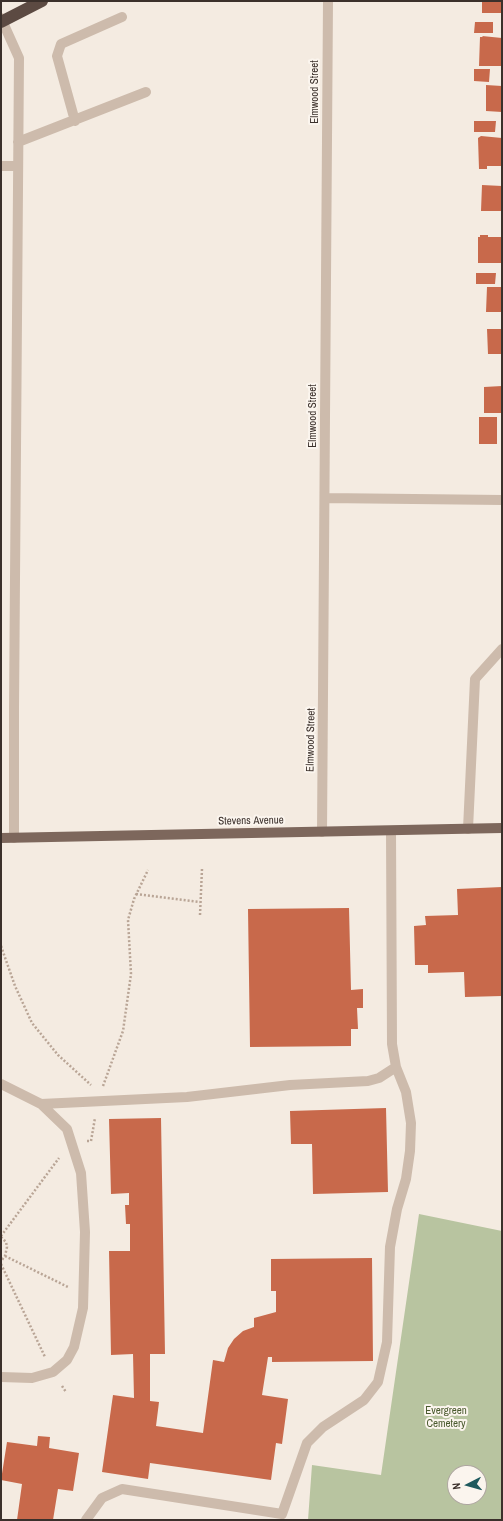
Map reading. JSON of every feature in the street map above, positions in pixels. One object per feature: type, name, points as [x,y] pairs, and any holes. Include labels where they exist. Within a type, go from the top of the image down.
[{"type":"highway","points":[[2,21],[42,1]]},
{"type":"main road","name":"Stevens Avenue","points":[[1,838],[502,828]]},
{"type":"street","name":"Elmwood Street","points":[[322,832],[328,1]]},
{"type":"street","points":[[75,121],[57,56],[61,44],[122,17]]},
{"type":"street","points":[[2,21],[19,58],[14,838]]},
{"type":"street","points":[[18,142],[146,92]]},
{"type":"street","points":[[1,166],[18,166]]},
{"type":"street","points":[[325,498],[502,500]]},
{"type":"street","points":[[468,829],[475,679],[502,649]]},
{"type":"street","points":[[86,1520],[102,1498],[122,1489],[282,1514],[294,1476],[307,1443],[323,1427],[364,1400],[378,1382],[387,1342],[390,1247],[406,1179],[410,1151],[411,1123],[406,1092],[396,1067],[392,1044],[391,831]]},
{"type":"street","points":[[41,1104],[99,1098],[187,1097],[290,1085],[368,1081],[379,1078],[396,1067]]},
{"type":"street","points":[[1,1084],[41,1104],[67,1129],[81,1173],[85,1232],[82,1308],[74,1347],[67,1360],[53,1372],[32,1378],[1,1377]]},
{"type":"path","points":[[200,915],[202,869]]},
{"type":"path","points":[[1,1261],[5,1256],[7,1247],[6,1242],[1,1237],[72,1141],[91,1141],[99,1098],[123,1031],[131,974],[128,920],[136,894],[148,870]]},
{"type":"path","points":[[136,894],[200,902]]},
{"type":"path","points":[[1,946],[15,986],[32,1023],[58,1055],[99,1098]]},
{"type":"path","points":[[5,1256],[83,1295]]},
{"type":"path","points":[[1,1264],[53,1372],[66,1392]]},
{"type":"green space","name":"Evergreen Cemetery","points":[[419,1214],[502,1231],[502,1520],[308,1520],[312,1465],[381,1475]]},
{"type":"building","points":[[482,1],[502,1],[502,13],[482,13]]},
{"type":"building","points":[[475,22],[493,22],[493,33],[474,33]]},
{"type":"building","points":[[482,36],[502,38],[502,66],[479,66],[480,37],[483,37]]},
{"type":"building","points":[[474,69],[490,69],[489,82],[474,81]]},
{"type":"building","points":[[486,85],[502,86],[502,112],[486,111]]},
{"type":"building","points":[[474,121],[496,121],[495,132],[474,132]]},
{"type":"building","points":[[481,136],[502,138],[502,166],[487,166],[487,169],[479,169],[478,138]]},
{"type":"building","points":[[482,185],[502,186],[502,211],[481,211]]},
{"type":"building","points":[[480,235],[488,235],[488,237],[502,237],[502,263],[478,263],[478,237],[480,237]]},
{"type":"building","points":[[476,273],[496,273],[495,284],[476,284]]},
{"type":"building","points":[[487,287],[502,287],[502,312],[486,312]]},
{"type":"building","points":[[487,329],[502,329],[502,354],[488,354]]},
{"type":"building","points":[[502,386],[502,413],[484,413],[484,387]]},
{"type":"building","points":[[479,417],[497,417],[497,444],[479,444]]},
{"type":"building","points":[[502,887],[502,996],[465,997],[464,972],[428,973],[428,965],[415,965],[414,926],[426,925],[425,916],[458,915],[457,889]]},
{"type":"building","points":[[349,908],[351,990],[363,989],[363,1008],[357,1008],[358,1029],[351,1029],[351,1046],[250,1047],[248,909]]},
{"type":"building","points":[[386,1108],[388,1192],[313,1194],[312,1144],[291,1144],[290,1111]]},
{"type":"building","points":[[161,1118],[165,1354],[150,1354],[150,1401],[159,1402],[156,1426],[203,1433],[213,1360],[224,1362],[228,1348],[234,1339],[243,1331],[254,1327],[254,1318],[276,1312],[276,1291],[271,1291],[271,1259],[372,1258],[373,1361],[272,1362],[272,1357],[268,1357],[262,1395],[288,1399],[282,1444],[276,1443],[271,1480],[150,1463],[148,1479],[102,1472],[113,1395],[134,1398],[133,1354],[111,1355],[109,1251],[130,1251],[130,1224],[126,1224],[125,1205],[129,1205],[129,1193],[111,1194],[109,1119]]},
{"type":"building","points":[[38,1436],[50,1437],[49,1448],[79,1453],[73,1491],[58,1489],[53,1520],[17,1520],[22,1484],[1,1480],[7,1442],[37,1446]]}]
